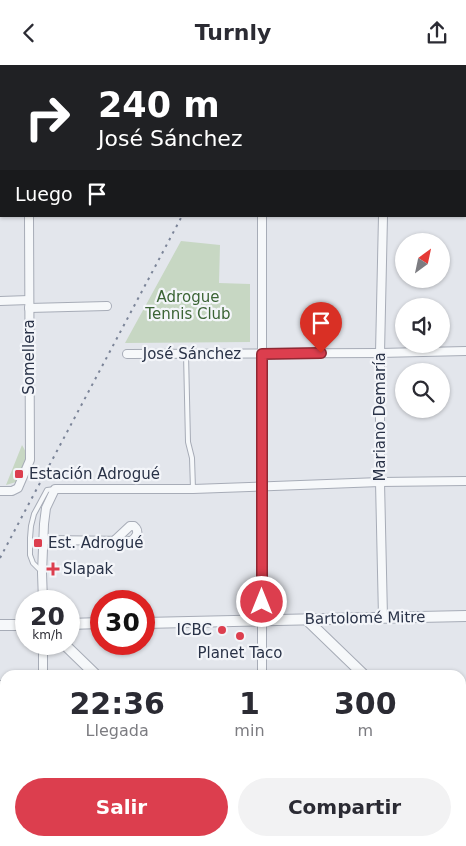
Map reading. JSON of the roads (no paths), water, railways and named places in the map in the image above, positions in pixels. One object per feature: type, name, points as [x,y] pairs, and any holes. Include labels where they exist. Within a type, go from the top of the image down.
[{"type":"street","name":"Somellera","points":[[0,491],[12,491],[18,488],[30,456],[29,217]]},
{"type":"street","points":[[262,217],[262,670]]},
{"type":"street","name":"Mariano Demaría","points":[[383,617],[380,353],[384,217]]},
{"type":"street","points":[[0,301],[29,304],[106,306]]},
{"type":"street","name":"José Sánchez","points":[[127,354],[466,351]]},
{"type":"street","points":[[43,590],[43,540],[46,509],[56,489],[193,489],[380,482],[466,481]]},
{"type":"street","points":[[43,540],[114,541]]},
{"type":"street","name":"Bartolomé Mitre","points":[[155,623],[466,616]]},
{"type":"street","points":[[306,619],[359,670]]},
{"type":"street","points":[[0,625],[15,625]]},
{"type":"street","points":[[43,655],[43,670]]},
{"type":"street","points":[[75,655],[91,670]]},
{"type":"lane","points":[[186,354],[188,442],[192,458],[193,489]]},
{"type":"lane","points":[[42,573],[30,555],[31,526],[34,513],[47,490],[56,489]]},
{"type":"railway","points":[[0,558],[181,217]]},
{"type":"place","name":"Estación Adrogué","points":[[19,474]]},
{"type":"place","name":"Est. Adrogué","points":[[38,543]]},
{"type":"place","name":"Slapak","points":[[53,569]]},
{"type":"place","name":"ICBC","points":[[222,630]]},
{"type":"place","name":"Planet Taco","points":[[240,636]]},
{"type":"park label","name":"Adrogue Tennis Club","points":[[188,306]]}]
